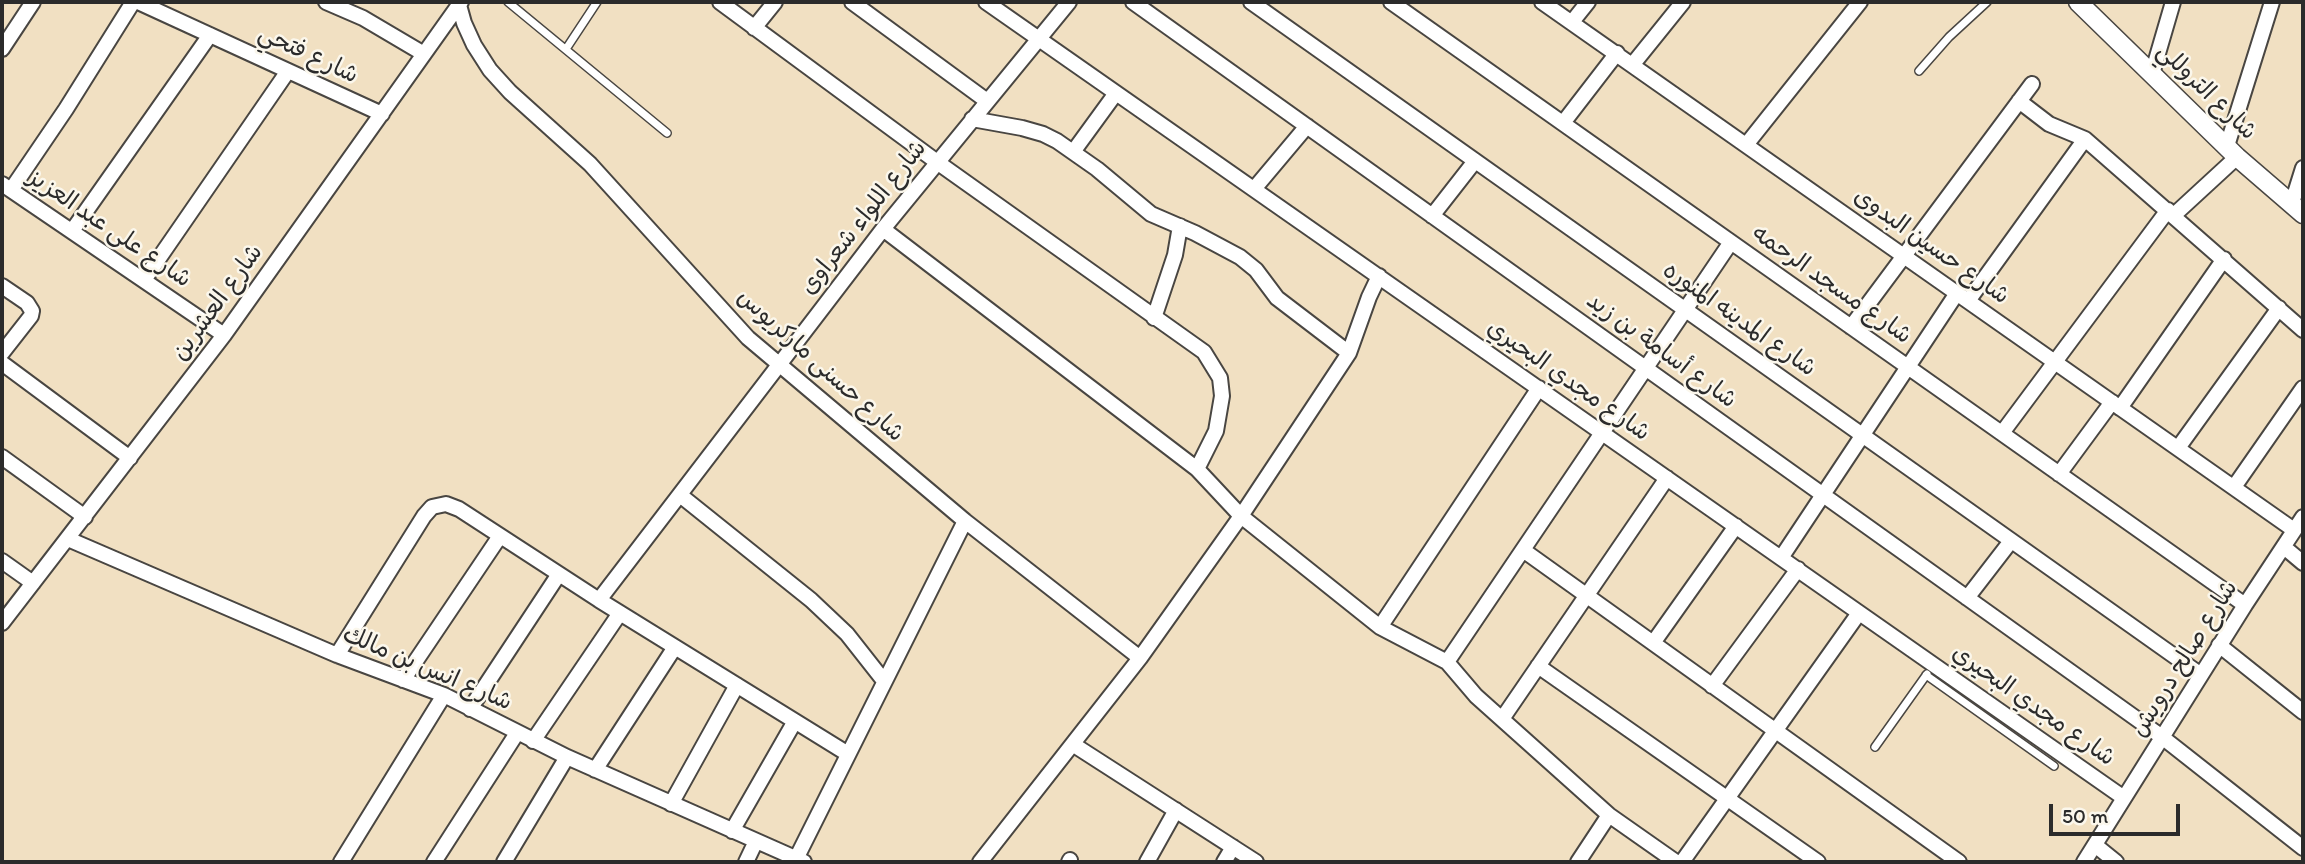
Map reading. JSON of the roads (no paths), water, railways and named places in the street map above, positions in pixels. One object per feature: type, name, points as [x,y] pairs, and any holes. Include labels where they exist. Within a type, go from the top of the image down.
[{"type":"street","points":[[2,49],[33,2]]},
{"type":"street","points":[[5,188],[66,109],[136,2]]},
{"type":"street","name":"شارع فتحي","points":[[136,2],[382,114]]},
{"type":"street","points":[[326,2],[363,18],[424,54]]},
{"type":"street","points":[[720,2],[937,162],[1204,352],[1220,378],[1222,396],[1216,431],[1196,469]]},
{"type":"street","points":[[754,28],[775,2]]},
{"type":"street","points":[[852,2],[987,101]]},
{"type":"street","name":"شارع مجدي البحيري","points":[[986,2],[1798,569],[1860,613],[1930,670],[2124,798]]},
{"type":"street","name":"شارع اللواء شعراوى","points":[[599,600],[883,229],[1069,2]]},
{"type":"street","name":"شارع أسامة بن زيد","points":[[1133,2],[2162,737],[2303,848]]},
{"type":"street","name":"شارع المدينه المنوره","points":[[1251,2],[2201,675]]},
{"type":"street","name":"شارع مسجد الرحمه","points":[[1391,2],[2245,605]]},
{"type":"street","name":"شارع حسين البدوى","points":[[1542,2],[2294,530]]},
{"type":"street","points":[[1572,22],[1588,2]]},
{"type":"street","points":[[1633,64],[1683,2]]},
{"type":"street","points":[[1746,145],[1860,2]]},
{"type":"street","name":"شارع التروللي","points":[[2078,2],[2232,152],[2299,203]]},
{"type":"street","points":[[2152,74],[2173,2]]},
{"type":"street","points":[[2002,433],[2171,212],[2232,152],[2272,2]]},
{"type":"street","name":"شارع العشرين","points":[[2,623],[224,335],[460,3]]},
{"type":"street","name":"شارع حسنى ماركريوس","points":[[460,3],[464,23],[490,70],[510,92],[590,164],[720,309],[779,366],[965,521],[1140,658]]},
{"type":"street","points":[[72,231],[210,35]]},
{"type":"street","points":[[1563,123],[1616,52]]},
{"type":"street","points":[[145,280],[288,71]]},
{"type":"street","points":[[1852,327],[2032,84]]},
{"type":"street","points":[[1073,152],[1116,93]]},
{"type":"street","points":[[2019,101],[2057,128],[2085,139],[2303,330]]},
{"type":"street","points":[[972,119],[1043,134],[1073,152],[1151,214],[1240,257],[1256,270],[1277,298],[1349,353]]},
{"type":"street","points":[[1254,189],[1307,126]]},
{"type":"street","points":[[1781,558],[1908,367],[2085,139]]},
{"type":"street","points":[[1432,216],[1475,161]]},
{"type":"street","points":[[2299,203],[2303,168]]},
{"type":"street","name":"شارع على عبد العزيز","points":[[5,188],[224,335]]},
{"type":"street","points":[[1154,318],[1175,255],[1180,226]]},
{"type":"street","points":[[883,229],[1196,469],[1241,516],[1380,627],[1447,662],[1467,688],[1609,815],[1676,862]]},
{"type":"street","points":[[1447,662],[1731,242]]},
{"type":"street","points":[[2059,474],[2116,405],[2224,259]]},
{"type":"street","points":[[980,862],[1140,658],[1241,516],[1349,353],[1379,276]]},
{"type":"street","points":[[2,286],[27,303],[32,311],[2,353]]},
{"type":"street","points":[[2178,449],[2279,309]]},
{"type":"street","points":[[2,363],[131,458]]},
{"type":"street","points":[[1380,627],[1539,388]]},
{"type":"street","points":[[2234,487],[2303,388]]},
{"type":"street","points":[[2,457],[85,517]]},
{"type":"street","points":[[1502,719],[1667,478]]},
{"type":"street","points":[[680,495],[811,600],[847,634],[884,681]]},
{"type":"street","points":[[338,655],[424,516],[432,507],[446,503],[848,754]]},
{"type":"street","name":"شارع صالح درويش","points":[[2084,862],[2303,517]]},
{"type":"street","points":[[800,860],[848,754],[965,521]]},
{"type":"street","points":[[1653,643],[1736,526]]},
{"type":"street","points":[[403,680],[500,536]]},
{"type":"street","name":"شارع انس بن مالك","points":[[68,539],[338,655],[444,695],[567,757],[800,860]]},
{"type":"street","points":[[1967,598],[2011,541]]},
{"type":"street","points":[[2284,547],[2303,563]]},
{"type":"street","points":[[1523,550],[1959,862]]},
{"type":"street","points":[[2,561],[33,583]]},
{"type":"street","points":[[1712,686],[1798,569]]},
{"type":"street","points":[[470,709],[559,574]]},
{"type":"street","points":[[533,741],[620,613]]},
{"type":"street","points":[[1682,862],[1860,613]]},
{"type":"street","points":[[2220,645],[2303,712]]},
{"type":"street","points":[[596,770],[675,647]]},
{"type":"street","points":[[1538,666],[1818,862]]},
{"type":"street","points":[[671,804],[737,685]]},
{"type":"street","points":[[341,862],[444,695]]},
{"type":"street","points":[[732,831],[795,721]]},
{"type":"street","points":[[434,862],[517,733]]},
{"type":"street","points":[[1074,745],[1256,862]]},
{"type":"street","points":[[504,862],[567,757]]},
{"type":"street","points":[[1147,862],[1176,810]]},
{"type":"street","points":[[1578,862],[1609,815]]},
{"type":"street","points":[[746,862],[756,841]]},
{"type":"street","points":[[2095,845],[2116,862]]},
{"type":"street","points":[[1224,862],[1233,847]]},
{"type":"lane","points":[[508,2],[667,133]]},
{"type":"lane","points":[[566,49],[597,2]]},
{"type":"lane","points":[[1919,71],[1949,37],[1987,2]]},
{"type":"lane","points":[[1875,747],[1930,670],[2054,766]]}]
